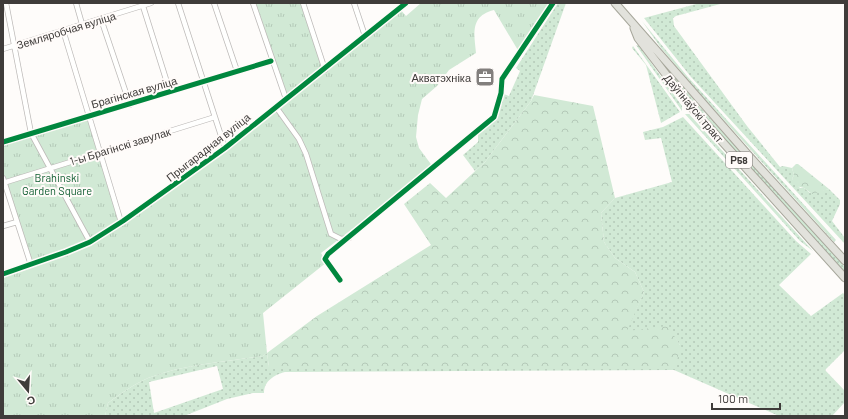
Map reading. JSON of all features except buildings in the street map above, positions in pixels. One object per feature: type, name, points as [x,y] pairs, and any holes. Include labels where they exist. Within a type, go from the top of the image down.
[{"type":"main road","name":"Даўгінаўскі тракт","points":[[615,3],[845,261]]},
{"type":"main road","name":"Даўгінаўскі тракт","points":[[631,22],[638,38],[691,107],[845,278]]},
{"type":"street","points":[[6,3],[13,46],[31,133],[90,242]]},
{"type":"street","points":[[76,3],[82,24]]},
{"type":"street","name":"Земляробчая вуліца","points":[[3,49],[101,19],[142,4],[151,3]]},
{"type":"street","points":[[178,3],[225,148]]},
{"type":"street","points":[[214,3],[237,71]]},
{"type":"street","points":[[253,3],[271,61],[286,99]]},
{"type":"street","points":[[303,3],[325,70]]},
{"type":"street","points":[[354,3],[365,36]]},
{"type":"street","name":"Прыгарадная вуліца","points":[[3,274],[31,265],[90,242],[121,222],[225,148],[325,70],[406,3]]},
{"type":"street","points":[[340,280],[325,259],[494,117],[501,93],[502,79],[553,3]]},
{"type":"street","points":[[142,4],[170,92]]},
{"type":"street","points":[[101,19],[130,105]]},
{"type":"street","points":[[63,30],[121,222]]},
{"type":"street","name":"Брагінская вуліца","points":[[3,142],[130,105],[271,61]]},
{"type":"street","points":[[276,107],[299,139],[306,154],[331,234],[341,238],[349,238]]},
{"type":"street","name":"1-ы Брагінскі завулак","points":[[3,181],[100,153],[215,117]]},
{"type":"street","points":[[3,181],[31,265]]},
{"type":"street","points":[[3,226],[17,222]]},
{"type":"green space","name":"Brahinski Garden Square","points":[[253,3],[303,3],[325,70],[400,9],[406,16],[421,3],[550,3],[519,52],[494,10],[481,16],[477,21],[474,32],[476,53],[449,70],[437,86],[422,99],[418,115],[416,137],[419,148],[433,167],[321,253],[327,262],[263,313],[267,353],[263,356],[191,366],[148,378],[132,386],[108,403],[105,416],[3,416],[3,274],[31,266],[3,178],[3,142],[90,116],[121,222],[162,195],[286,99]]},
{"type":"green space","points":[[558,3],[566,3],[531,101],[485,162],[475,171],[463,155],[478,142],[478,129],[494,117],[501,93],[509,96],[520,71],[516,68]]},
{"type":"green space","points":[[700,3],[724,3],[676,16],[673,18],[674,26],[747,126],[780,167],[783,166],[792,168],[794,175],[792,179],[800,188],[804,188],[810,193],[829,189],[840,200],[840,204],[832,221],[845,238],[845,244],[691,77],[644,18]]},
{"type":"green space","points":[[642,21],[687,76],[836,240],[834,242],[695,88],[661,48]]},
{"type":"green space","points":[[642,37],[698,105],[845,267],[845,272],[698,110]]},
{"type":"green space","points":[[636,45],[639,46],[682,106],[682,111]]},
{"type":"green space","points":[[633,46],[680,112],[661,123],[646,65],[632,48]]},
{"type":"green space","points":[[534,95],[593,106],[615,198],[601,213],[604,242],[615,258],[635,272],[644,292],[627,331],[668,326],[680,345],[676,367],[269,367],[267,353],[317,316],[431,245],[404,204],[430,183],[446,198],[485,162]]},
{"type":"green space","points":[[685,114],[689,114],[813,251],[800,241]]},
{"type":"green space","points":[[683,117],[796,241],[811,254],[779,285],[811,316],[843,293],[845,295],[845,350],[825,370],[845,391],[845,402],[832,416],[779,416],[674,370],[285,372],[270,379],[264,389],[264,393],[253,393],[227,399],[184,416],[105,416],[108,403],[132,386],[148,378],[191,366],[263,356],[267,353],[269,367],[680,345],[675,338],[626,331],[644,292],[635,272],[615,258],[604,242],[601,213],[615,198],[672,182],[661,138],[645,140],[643,132],[663,127]],"holes":[[[217,366],[223,389],[154,413],[149,382]]]},
{"type":"green space","points":[[798,164],[829,189],[812,194],[804,188],[796,186],[792,179],[794,175],[792,168]]},
{"type":"cycle path","points":[[3,274],[90,242],[123,221],[225,148],[406,3]]},
{"type":"cycle path","points":[[340,280],[325,259],[328,254],[494,117],[501,93],[502,79],[553,3]]},
{"type":"cycle path","points":[[3,142],[271,61]]},
{"type":"place","name":"Акватэхніка","points":[[485,77]]}]
